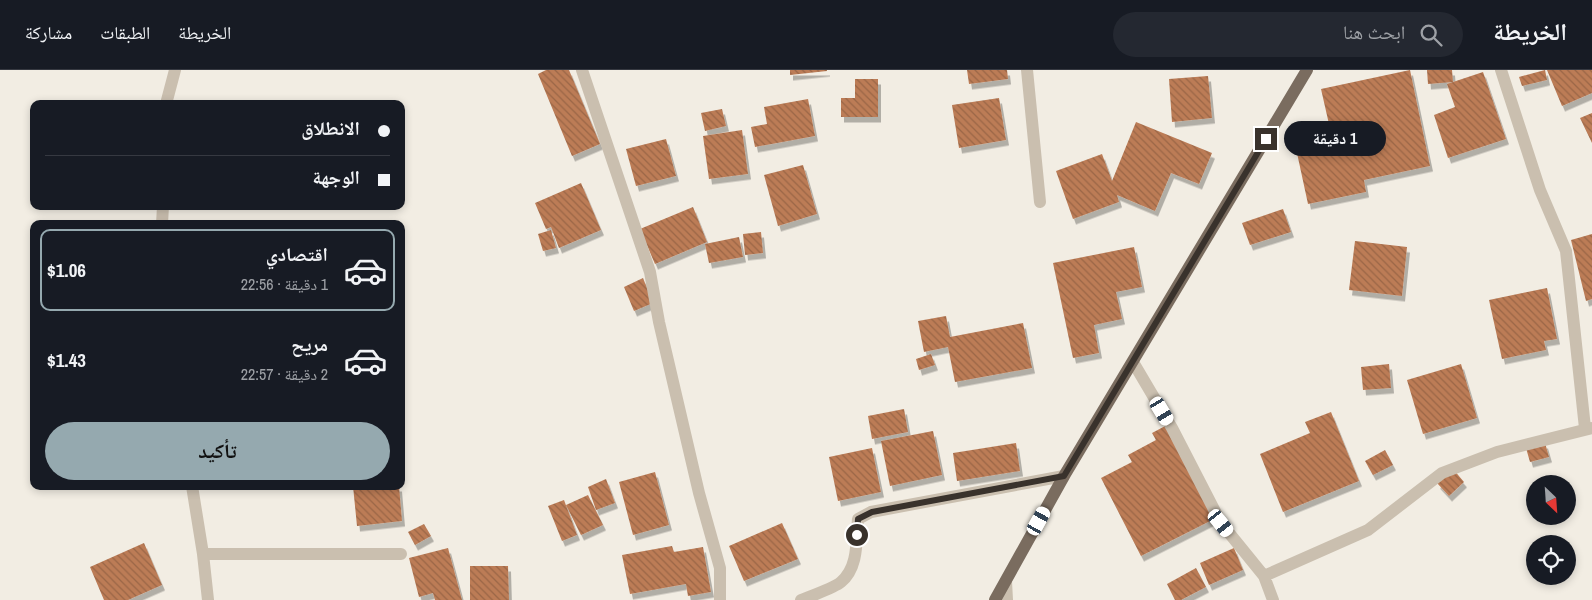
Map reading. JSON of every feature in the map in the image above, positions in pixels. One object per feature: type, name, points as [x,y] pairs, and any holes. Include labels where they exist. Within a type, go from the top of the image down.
[{"type":"main road","points":[[995,600],[1064,476],[1308,70]]},
{"type":"street","points":[[167,100],[175,70]]},
{"type":"street","points":[[582,70],[650,272],[659,322],[699,493],[720,568],[720,600]]},
{"type":"street","points":[[1027,70],[1040,202]]},
{"type":"street","points":[[1264,576],[1368,530],[1442,473],[1497,452],[1589,428],[1566,251],[1540,190],[1501,70]]},
{"type":"street","points":[[1133,362],[1172,428],[1221,523],[1264,576],[1273,600]]},
{"type":"street","points":[[801,600],[841,582],[851,568],[856,555],[858,519],[872,512],[1064,476]]},
{"type":"street","points":[[193,490],[204,554],[208,600]]},
{"type":"street","points":[[204,554],[401,554]]},
{"type":"street","points":[[1006,581],[1007,600]]},
{"type":"building","points":[[546,70],[569,70],[600,144],[572,156],[538,74]]},
{"type":"building","points":[[790,70],[827,70],[827,71],[790,75]]},
{"type":"building","points":[[967,70],[1007,70],[1008,79],[969,84]]},
{"type":"building","points":[[1410,70],[1430,166],[1364,180],[1366,192],[1308,204],[1297,153],[1324,147],[1322,135],[1331,133],[1321,89]]},
{"type":"building","points":[[1427,70],[1452,70],[1453,82],[1428,84]]},
{"type":"building","points":[[1545,70],[1547,80],[1522,86],[1519,77]]},
{"type":"building","points":[[1547,70],[1592,70],[1592,93],[1562,106]]},
{"type":"building","points":[[1483,72],[1506,139],[1448,158],[1434,115],[1455,107],[1447,84]]},
{"type":"building","points":[[1208,76],[1212,118],[1172,122],[1169,79]]},
{"type":"building","points":[[855,79],[878,79],[878,117],[841,117],[841,98],[855,98]]},
{"type":"building","points":[[999,98],[1006,140],[959,148],[952,105]]},
{"type":"building","points":[[808,99],[815,136],[755,147],[751,127],[767,124],[764,107]]},
{"type":"building","points":[[722,109],[726,126],[705,131],[701,113]]},
{"type":"building","points":[[1592,113],[1592,143],[1580,118]]},
{"type":"building","points":[[1136,122],[1212,153],[1199,184],[1171,173],[1155,211],[1117,195],[1119,202],[1073,219],[1056,171],[1102,154],[1112,181]]},
{"type":"building","points":[[742,130],[748,174],[709,179],[703,136]]},
{"type":"building","points":[[666,139],[676,176],[636,186],[626,149]]},
{"type":"building","points":[[803,165],[817,214],[778,226],[764,175]]},
{"type":"building","points":[[581,183],[601,230],[559,248],[551,227],[546,229],[535,203]]},
{"type":"building","points":[[693,207],[707,242],[655,264],[640,229]]},
{"type":"building","points":[[1283,209],[1291,232],[1250,245],[1242,223]]},
{"type":"building","points":[[551,230],[556,248],[543,251],[538,234]]},
{"type":"building","points":[[761,232],[763,253],[745,255],[743,234]]},
{"type":"building","points":[[1592,234],[1592,299],[1586,301],[1571,240]]},
{"type":"building","points":[[739,237],[743,257],[709,263],[705,244]]},
{"type":"building","points":[[1355,241],[1407,247],[1402,296],[1349,290]]},
{"type":"building","points":[[1134,247],[1142,287],[1116,292],[1122,319],[1094,325],[1099,353],[1073,358],[1053,263]]},
{"type":"building","points":[[643,278],[653,303],[634,311],[624,287]]},
{"type":"building","points":[[1547,288],[1557,339],[1544,341],[1546,350],[1502,359],[1489,300]]},
{"type":"building","points":[[946,316],[950,337],[1023,323],[1032,368],[955,382],[948,347],[924,352],[918,321]]},
{"type":"building","points":[[931,354],[935,365],[919,370],[916,359]]},
{"type":"building","points":[[1389,364],[1391,388],[1363,390],[1361,367]]},
{"type":"building","points":[[1461,364],[1477,418],[1423,434],[1407,380]]},
{"type":"building","points":[[904,409],[908,432],[872,439],[868,416]]},
{"type":"building","points":[[1331,412],[1359,481],[1283,512],[1260,454],[1310,433],[1305,422]]},
{"type":"building","points":[[1169,424],[1216,518],[1141,556],[1101,478],[1132,462],[1128,455],[1156,440],[1152,433]]},
{"type":"building","points":[[933,431],[942,475],[890,486],[881,441]]},
{"type":"building","points":[[1016,443],[1020,471],[957,481],[953,453]]},
{"type":"building","points":[[1545,443],[1549,457],[1530,462],[1526,448]]},
{"type":"building","points":[[872,448],[881,492],[838,501],[829,457]]},
{"type":"building","points":[[1385,450],[1393,465],[1373,475],[1365,461]]},
{"type":"building","points":[[1453,469],[1464,482],[1449,496],[1437,483]]},
{"type":"building","points":[[655,472],[669,525],[633,535],[619,482]]},
{"type":"building","points":[[606,479],[615,503],[596,510],[588,487]]},
{"type":"building","points":[[353,490],[399,490],[402,521],[357,526]]},
{"type":"building","points":[[588,495],[603,525],[581,535],[566,505]]},
{"type":"building","points":[[564,500],[577,535],[562,541],[548,506]]},
{"type":"building","points":[[782,523],[798,559],[744,581],[729,546]]},
{"type":"building","points":[[424,524],[431,536],[415,545],[408,532]]},
{"type":"building","points":[[144,543],[162,585],[128,600],[104,600],[90,567]]},
{"type":"building","points":[[672,546],[674,552],[703,547],[711,592],[688,596],[686,584],[630,594],[622,555]]},
{"type":"building","points":[[448,548],[462,600],[435,600],[433,593],[419,597],[409,558]]},
{"type":"building","points":[[1234,548],[1243,570],[1209,585],[1200,563]]},
{"type":"building","points":[[470,566],[508,566],[509,600],[470,600]]},
{"type":"building","points":[[1196,568],[1206,587],[1181,600],[1175,600],[1167,584]]},
{"type":"route","points":[[857,535],[858,519],[872,512],[1064,476],[1266,139]]}]
